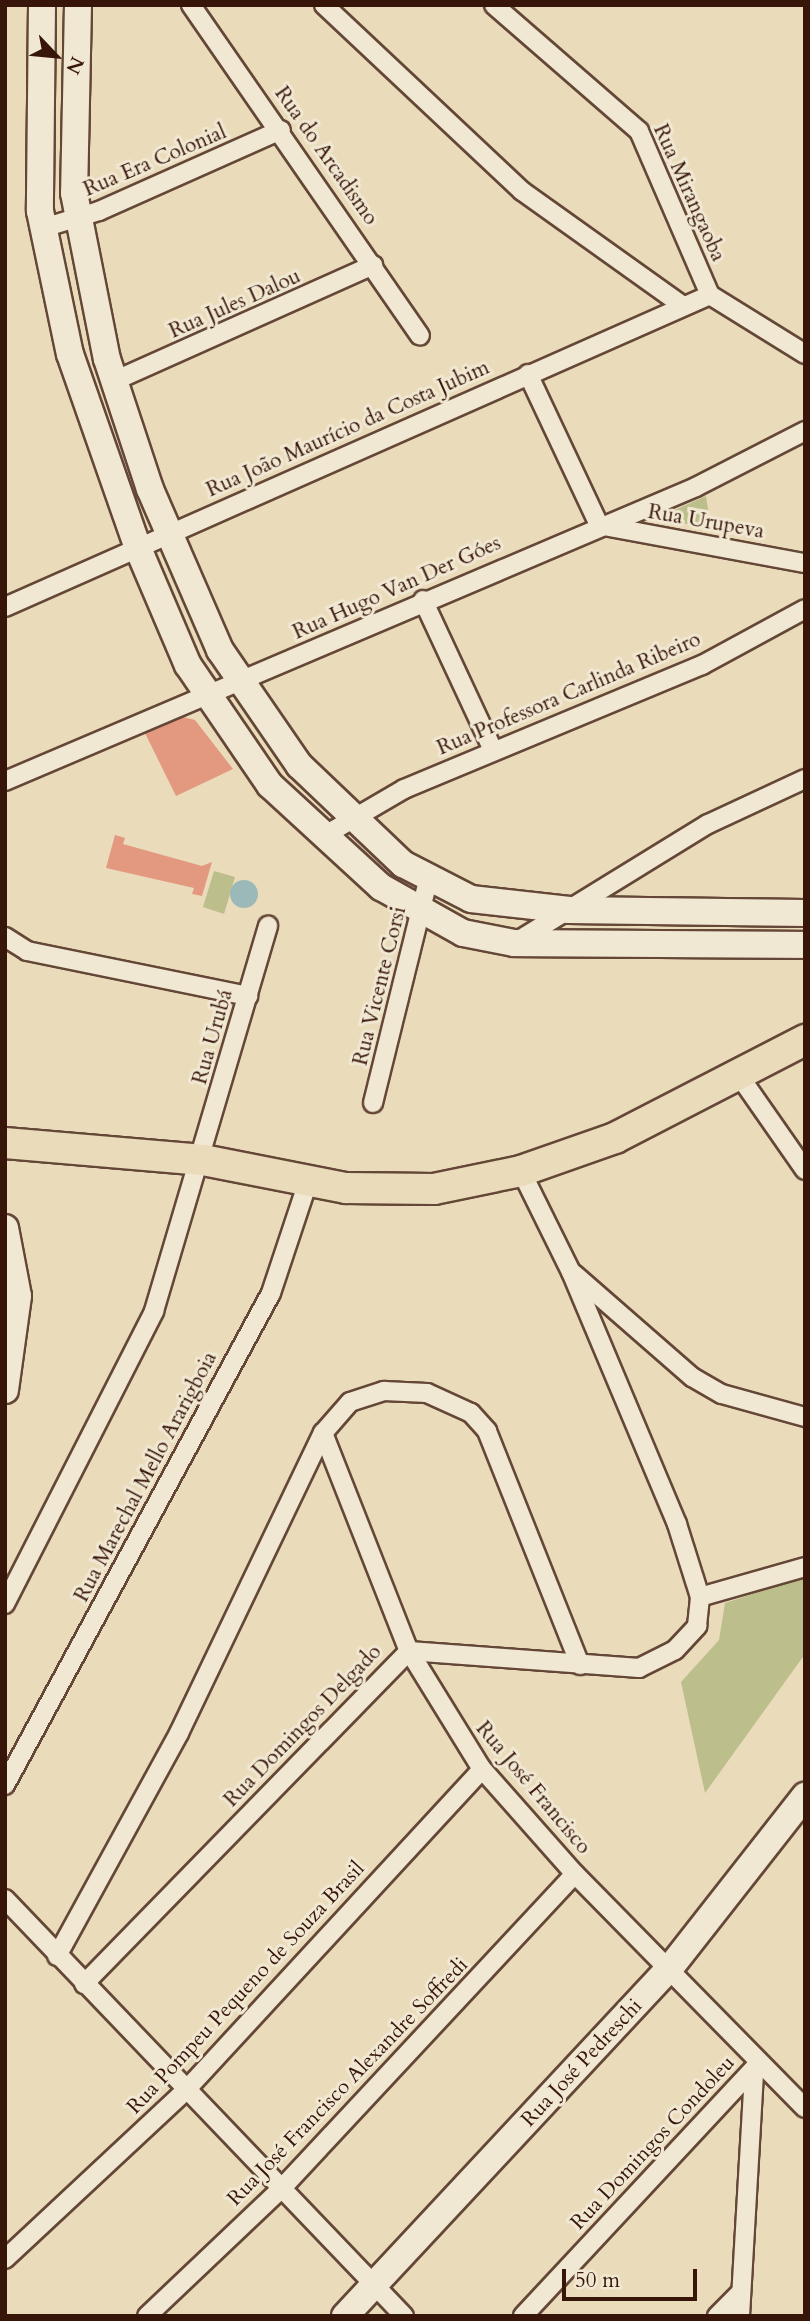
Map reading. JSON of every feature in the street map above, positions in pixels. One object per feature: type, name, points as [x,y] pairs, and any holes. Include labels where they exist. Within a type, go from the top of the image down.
[{"type":"main road","points":[[42,5],[43,228],[70,354],[138,548],[204,691],[270,785],[322,837],[422,915],[463,933],[514,943],[805,945]]},
{"type":"main road","points":[[78,5],[77,218],[91,304],[114,381],[169,534],[239,680],[299,765],[348,816],[429,880],[471,899],[569,911],[805,914]]},
{"type":"main road","points":[[742,1072],[805,1021]]},
{"type":"main road","points":[[5,1143],[53,1143],[202,1160],[308,1182],[403,1191],[521,1171],[615,1138],[805,1040]]},
{"type":"main road","points":[[5,1130],[53,1143]]},
{"type":"main road","points":[[5,1228],[18,1296],[5,1390]]},
{"type":"main road","name":"Rua José Pedreschi","points":[[345,2316],[670,1968],[805,1796]]},
{"type":"street","name":"Rua do Arcadismo","points":[[191,5],[281,130],[420,335]]},
{"type":"street","points":[[324,5],[522,191],[683,306]]},
{"type":"street","name":"Rua Mirangaoba","points":[[494,5],[639,131],[710,295]]},
{"type":"street","name":"Rua Era Colonial","points":[[43,228],[77,218],[281,130]]},
{"type":"street","name":"Rua Jules Dalou","points":[[114,381],[373,265]]},
{"type":"street","points":[[710,295],[805,354]]},
{"type":"street","name":"Rua João Maurício da Costa Jubim","points":[[5,607],[710,295]]},
{"type":"street","points":[[528,374],[599,526]]},
{"type":"street","name":"Rua Hugo Van Der Góes","points":[[5,781],[204,691],[239,680],[708,481],[805,431]]},
{"type":"street","name":"Rua Urupeva","points":[[599,526],[805,563]]},
{"type":"street","points":[[423,600],[493,750]]},
{"type":"street","name":"Rua Professora Carlinda Ribeiro","points":[[322,837],[348,816],[493,750],[702,665],[805,609]]},
{"type":"street","points":[[514,943],[708,824],[805,779]]},
{"type":"street","name":"Rua Vicente Corsi","points":[[373,1103],[429,880]]},
{"type":"street","name":"Rua Urubá","points":[[5,1604],[154,1311],[202,1160],[268,926]]},
{"type":"street","points":[[5,937],[27,951],[248,996]]},
{"type":"street","points":[[742,1072],[805,1170]]},
{"type":"street","points":[[521,1171],[571,1272],[677,1524],[700,1597],[805,1567]]},
{"type":"street","name":"Rua Marechal Mello Ararigboia","points":[[5,1785],[271,1293],[308,1182]]},
{"type":"street","points":[[571,1272],[692,1377],[722,1394],[805,1417]]},
{"type":"street","points":[[57,1956],[179,1734],[323,1433],[350,1402],[384,1391],[427,1393],[471,1413],[504,1461],[580,1665]]},
{"type":"street","name":"Rua José Francisco","points":[[323,1433],[409,1651],[482,1769],[575,1874],[670,1968],[757,2066],[805,2108]]},
{"type":"street","name":"Rua Domingos Delgado","points":[[84,1984],[409,1651],[580,1665],[656,1663],[697,1626],[700,1597]]},
{"type":"street","name":"Rua Pompeu Pequeno de Souza Brasil","points":[[5,2259],[187,2089],[482,1769]]},
{"type":"street","name":"Rua José Francisco Alexandre Soffredi","points":[[147,2316],[282,2188],[575,1874]]},
{"type":"street","points":[[5,1899],[404,2316]]},
{"type":"street","points":[[740,2316],[757,2066]]},
{"type":"street","name":"Rua Domingos Condoleu","points":[[523,2316],[757,2066]]},
{"type":"street","points":[[717,2316],[741,2292]]},
{"type":"green space","points":[[706,496],[711,528],[658,519],[661,516]]},
{"type":"green space","points":[[214,871],[235,877],[224,914],[203,907]]},
{"type":"green space","points":[[805,1577],[805,1654],[705,1793],[681,1682],[719,1640],[725,1603]]},
{"type":"water","points":[[244,880],[254,884],[258,894],[254,904],[244,908],[234,904],[230,894],[234,884]]},
{"type":"building","points":[[179,716],[195,720],[233,769],[176,796],[144,731]]},
{"type":"building","points":[[115,835],[125,838],[123,844],[202,866],[212,862],[202,896],[192,894],[194,888],[106,868]]}]
